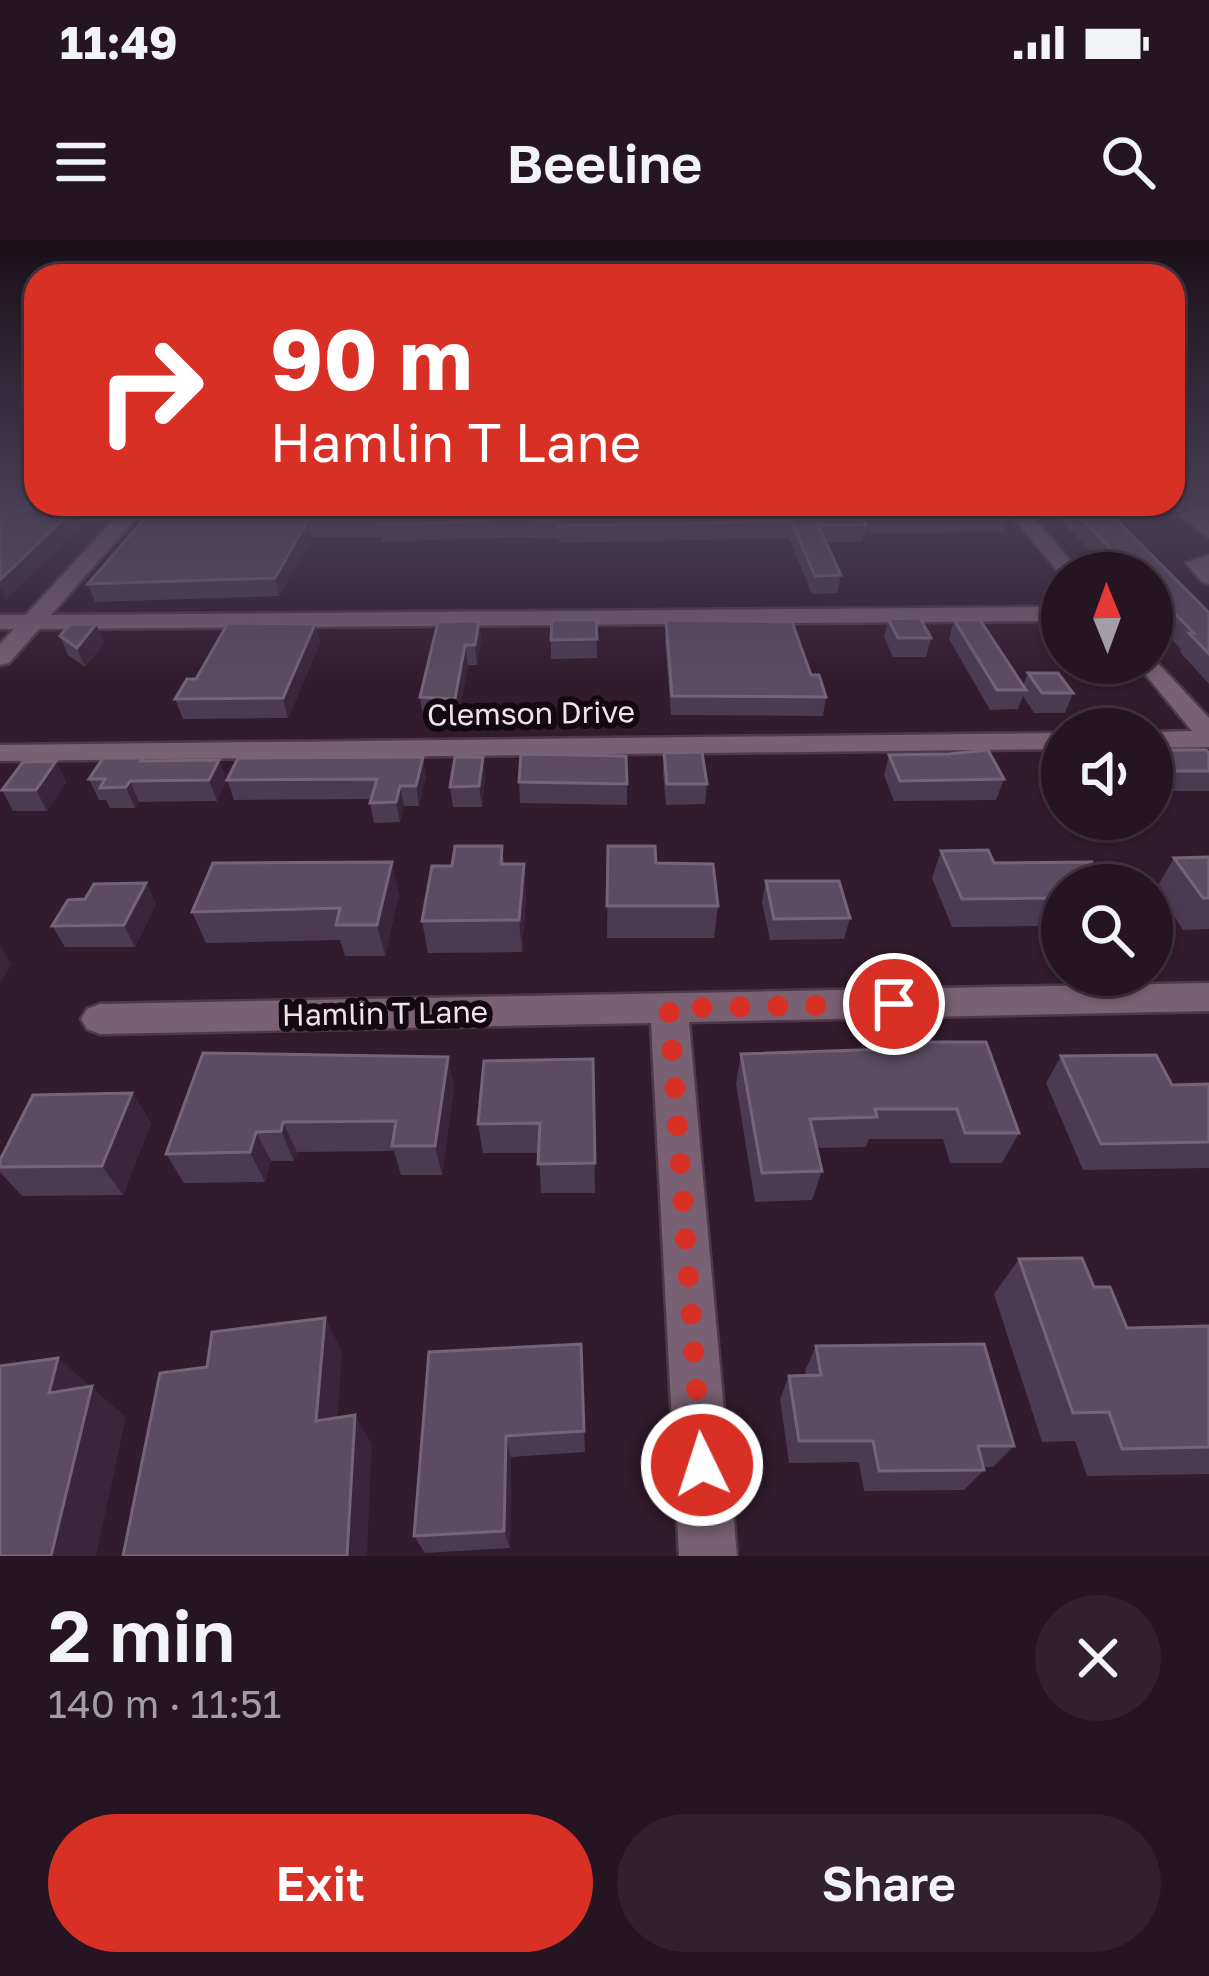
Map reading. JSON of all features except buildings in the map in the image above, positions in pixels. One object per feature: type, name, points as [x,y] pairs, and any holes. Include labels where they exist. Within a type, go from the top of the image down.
[{"type":"street","points":[[0,658],[85,563]]},
{"type":"street","points":[[0,622],[1041,614]]},
{"type":"street","points":[[1165,684],[1209,737]]},
{"type":"street","points":[[1173,739],[1209,737]]},
{"type":"street","name":"Clemson Drive","points":[[0,753],[1041,741]]},
{"type":"street","name":"Hamlin T Lane","points":[[100,1019],[1209,997]]},
{"type":"street","points":[[669,1008],[709,1556]]},
{"type":"route","points":[[702,1465],[669,1008],[894,1004]]}]
